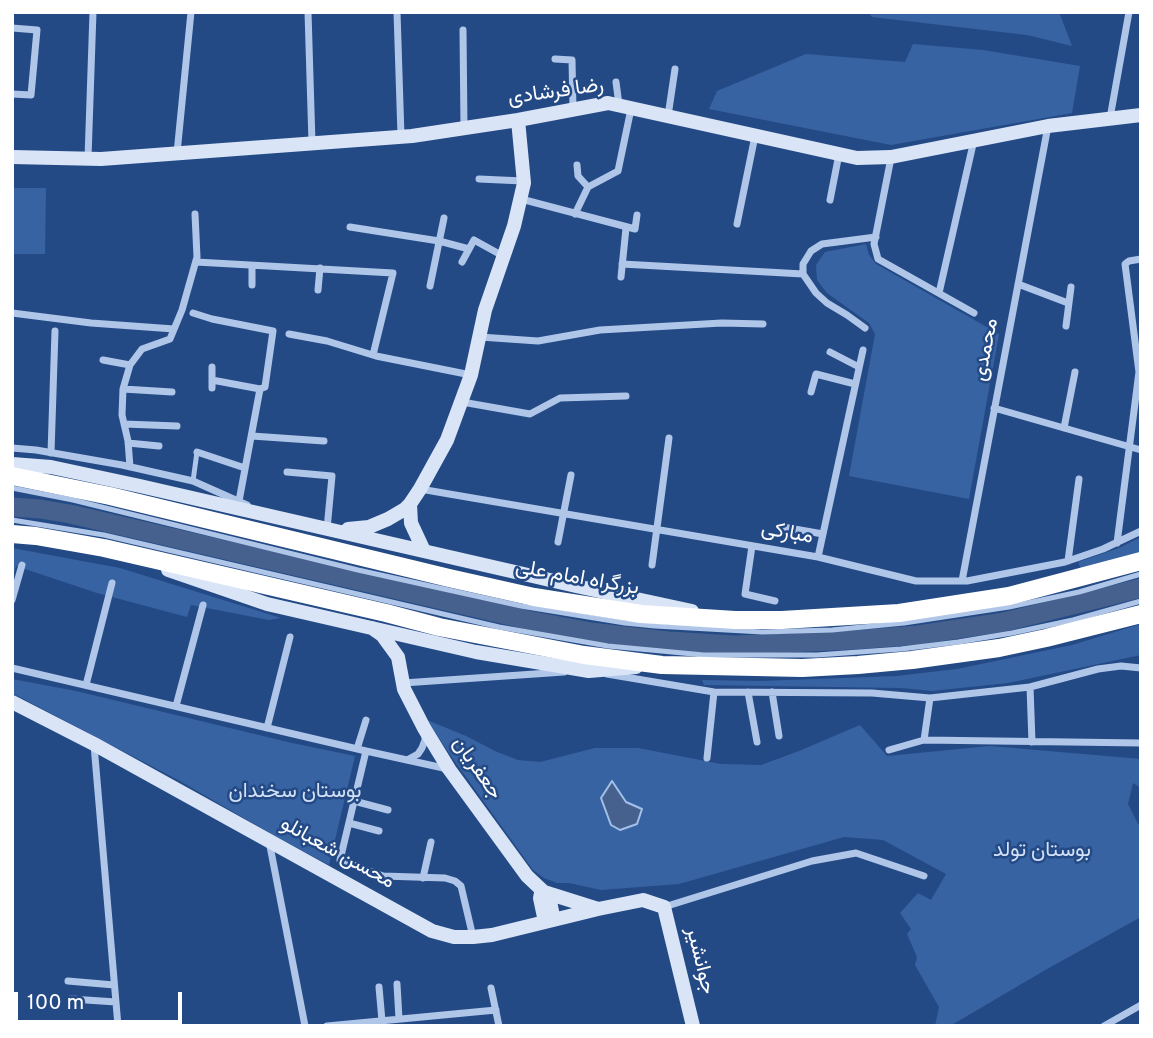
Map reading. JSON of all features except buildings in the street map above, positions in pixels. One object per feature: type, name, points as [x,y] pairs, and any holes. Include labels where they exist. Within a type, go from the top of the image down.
[{"type":"highway","name":"بزرگراه امام علی","points":[[12,476],[110,496],[449,579],[534,597],[641,614],[782,620],[899,612],[1009,596],[1141,561]]},
{"type":"highway","points":[[12,534],[104,548],[439,627],[584,655],[662,665],[802,668],[912,660],[999,648],[1141,614]]},
{"type":"main road","name":"رضا فرشادی","points":[[12,157],[88,158],[401,136],[518,120],[608,103],[857,158],[891,157],[1048,126],[1141,115]]},
{"type":"main road","points":[[327,529],[369,527],[388,519],[410,504],[447,440],[471,374],[485,310],[514,226],[520,199],[523,181],[518,120]]},
{"type":"main road","points":[[12,464],[51,467],[735,620]]},
{"type":"main road","points":[[410,504],[411,523],[424,551]]},
{"type":"main road","points":[[104,548],[267,604],[476,652],[589,671],[662,665]]},
{"type":"main road","name":"جعفریان","points":[[371,627],[382,635],[398,657],[404,690],[449,769],[527,876],[544,892]]},
{"type":"main road","points":[[398,657],[413,647],[434,643]]},
{"type":"main road","name":"محسن شعبانلو","points":[[12,702],[94,744],[432,931],[454,937],[473,937],[643,900],[664,907]]},
{"type":"main road","points":[[544,892],[598,909]]},
{"type":"main road","points":[[544,892],[549,896],[553,916],[549,921]]},
{"type":"main road","name":"جوانشیر","points":[[664,907],[693,1026]]},
{"type":"street","points":[[88,158],[93,12]]},
{"type":"street","points":[[177,153],[191,12]]},
{"type":"street","points":[[309,12],[312,143]]},
{"type":"street","points":[[397,12],[401,136]]},
{"type":"street","points":[[1110,119],[1129,12]]},
{"type":"street","points":[[12,28],[37,30],[31,95],[12,94]]},
{"type":"street","points":[[463,30],[464,128]]},
{"type":"street","points":[[555,59],[572,60],[573,110]]},
{"type":"street","points":[[668,117],[675,69]]},
{"type":"street","points":[[575,214],[588,187],[618,171],[625,107],[616,82]]},
{"type":"street","name":"محمدی","points":[[962,581],[1048,126]]},
{"type":"street","points":[[737,224],[755,136]]},
{"type":"street","points":[[939,293],[974,139]]},
{"type":"street","points":[[830,200],[839,154]]},
{"type":"street","points":[[891,157],[874,244],[878,259],[974,313]]},
{"type":"street","points":[[577,165],[578,176],[588,187]]},
{"type":"street","points":[[480,179],[523,181]]},
{"type":"street","points":[[520,199],[626,228],[635,229],[637,215]]},
{"type":"street","points":[[130,467],[122,415],[123,389],[130,365],[142,349],[170,339],[186,300],[197,257],[195,214]]},
{"type":"street","points":[[429,286],[444,218]]},
{"type":"street","points":[[350,227],[439,241],[469,250]]},
{"type":"street","points":[[621,277],[626,228]]},
{"type":"street","points":[[865,328],[816,293],[803,274],[803,264],[811,251],[822,244],[876,237]]},
{"type":"street","points":[[463,262],[474,240],[503,257]]},
{"type":"street","points":[[1117,543],[1139,372],[1125,264],[1141,258]]},
{"type":"street","points":[[196,262],[393,273],[373,355]]},
{"type":"street","points":[[622,264],[803,274]]},
{"type":"street","points":[[252,265],[253,285]]},
{"type":"street","points":[[318,290],[320,268]]},
{"type":"street","points":[[1018,284],[1069,303]]},
{"type":"street","points":[[1066,326],[1071,287]]},
{"type":"street","points":[[1130,309],[1141,308]]},
{"type":"street","points":[[12,313],[91,323],[174,329]]},
{"type":"street","points":[[193,313],[273,331],[265,387],[260,389],[212,384],[212,367]]},
{"type":"street","points":[[480,337],[538,341],[600,330],[763,324]]},
{"type":"street","points":[[51,453],[55,331]]},
{"type":"street","points":[[289,334],[327,341],[373,355],[471,374]]},
{"type":"street","points":[[818,557],[863,350]]},
{"type":"street","points":[[830,352],[859,367]]},
{"type":"street","points":[[103,360],[130,365]]},
{"type":"street","points":[[1064,428],[1075,372]]},
{"type":"street","points":[[811,393],[816,374],[855,384]]},
{"type":"street","points":[[123,389],[172,392]]},
{"type":"street","points":[[239,501],[260,389]]},
{"type":"street","points":[[461,402],[530,414],[560,398],[626,396]]},
{"type":"street","points":[[995,408],[1141,450]]},
{"type":"street","points":[[124,424],[177,426]]},
{"type":"street","points":[[1132,424],[1141,426]]},
{"type":"street","points":[[252,436],[324,442]]},
{"type":"street","points":[[652,565],[669,438]]},
{"type":"street","points":[[128,443],[159,446]]},
{"type":"street","points":[[12,448],[130,467],[193,481],[273,516]]},
{"type":"street","points":[[197,452],[245,468]]},
{"type":"street","points":[[287,472],[332,476],[327,529]]},
{"type":"street","points":[[558,542],[571,475]]},
{"type":"street","points":[[1068,561],[1079,479]]},
{"type":"street","name":"مبارکی","points":[[420,489],[818,557],[916,581],[962,581],[1068,561],[1141,531]]},
{"type":"street","points":[[783,527],[823,534]]},
{"type":"street","points":[[752,546],[745,594],[775,601]]},
{"type":"street","points":[[12,600],[22,565]]},
{"type":"street","points":[[86,685],[112,583]]},
{"type":"street","points":[[176,706],[203,605]]},
{"type":"street","points":[[267,728],[290,637]]},
{"type":"street","points":[[403,683],[589,671],[714,692],[872,692],[930,698],[1030,687],[1098,669],[1121,666],[1141,668]]},
{"type":"street","points":[[12,668],[449,769]]},
{"type":"street","points":[[1030,687],[1032,741]]},
{"type":"street","points":[[707,758],[714,692]]},
{"type":"street","points":[[748,692],[757,742]]},
{"type":"street","points":[[772,692],[779,736]]},
{"type":"street","points":[[924,740],[930,698]]},
{"type":"street","points":[[357,749],[366,720]]},
{"type":"street","points":[[407,760],[418,754],[422,748],[425,740],[424,728]]},
{"type":"street","points":[[889,750],[924,740],[1141,743]]},
{"type":"street","points":[[94,744],[118,1026]]},
{"type":"street","points":[[366,751],[340,860],[383,876],[445,878],[455,881],[461,886],[473,937]]},
{"type":"street","points":[[354,802],[388,810]]},
{"type":"street","points":[[349,824],[379,831]]},
{"type":"street","points":[[269,840],[305,1026]]},
{"type":"street","points":[[423,878],[431,842]]},
{"type":"street","points":[[664,907],[812,861],[856,853],[924,876]]},
{"type":"street","points":[[68,981],[114,985]]},
{"type":"street","points":[[397,984],[399,1019]]},
{"type":"street","points":[[379,987],[382,1021]]},
{"type":"street","points":[[491,988],[499,1026]]},
{"type":"street","points":[[71,999],[116,1002]]},
{"type":"street","points":[[1104,1026],[1141,1005]]},
{"type":"street","points":[[327,1026],[372,1024],[399,1019],[412,1022],[496,1010]]},
{"type":"lane","points":[[193,481],[197,452]]},
{"type":"lane","points":[[12,488],[521,606],[655,626],[762,632],[832,630],[904,623],[1009,607],[1141,575]]},
{"type":"lane","points":[[12,520],[104,535],[499,627],[608,646],[704,655],[817,655],[958,642],[1073,620],[1141,601]]},
{"type":"green space","points":[[868,12],[1059,12],[1072,46],[1027,35],[872,17]]},
{"type":"green space","points":[[913,44],[983,50],[1080,66],[1072,113],[891,145],[709,109],[717,91],[806,54],[905,62]]},
{"type":"green space","points":[[12,188],[46,188],[45,254],[12,254]]},
{"type":"green space","points":[[866,244],[869,255],[876,264],[999,334],[969,499],[849,476],[875,334],[869,323],[827,293],[817,280],[816,265],[825,252]]},
{"type":"green space","points":[[1141,537],[1141,555],[1082,572],[1078,562],[1119,548]]},
{"type":"green space","points":[[12,548],[120,568],[281,618],[269,620],[191,605],[187,617],[97,593],[16,566],[12,580]]},
{"type":"green space","points":[[1141,624],[1141,655],[1008,683],[932,691],[902,688],[704,685],[702,680],[761,681],[896,676],[957,669],[1072,645]]},
{"type":"green space","name":"بوستان سخندان","points":[[12,679],[76,691],[355,756],[329,865],[180,781],[12,693]]},
{"type":"green space","name":"بوستان تولد","points":[[427,720],[518,760],[540,762],[595,748],[638,748],[721,764],[761,765],[860,725],[887,756],[990,746],[1141,759],[1141,788],[1133,783],[1128,804],[1138,824],[1141,824],[1141,917],[950,1026],[935,1026],[939,1007],[915,965],[917,957],[907,934],[911,929],[900,913],[918,893],[931,900],[946,874],[883,840],[844,837],[679,884],[601,890],[557,883],[533,870]]},
{"type":"shaded area","points":[[612,781],[626,802],[642,809],[637,824],[620,830],[611,825],[601,798]]},
{"type":"waterway","points":[[12,507],[70,514],[528,620],[591,632],[668,641],[735,645],[918,635],[1004,622],[1141,588]]}]
